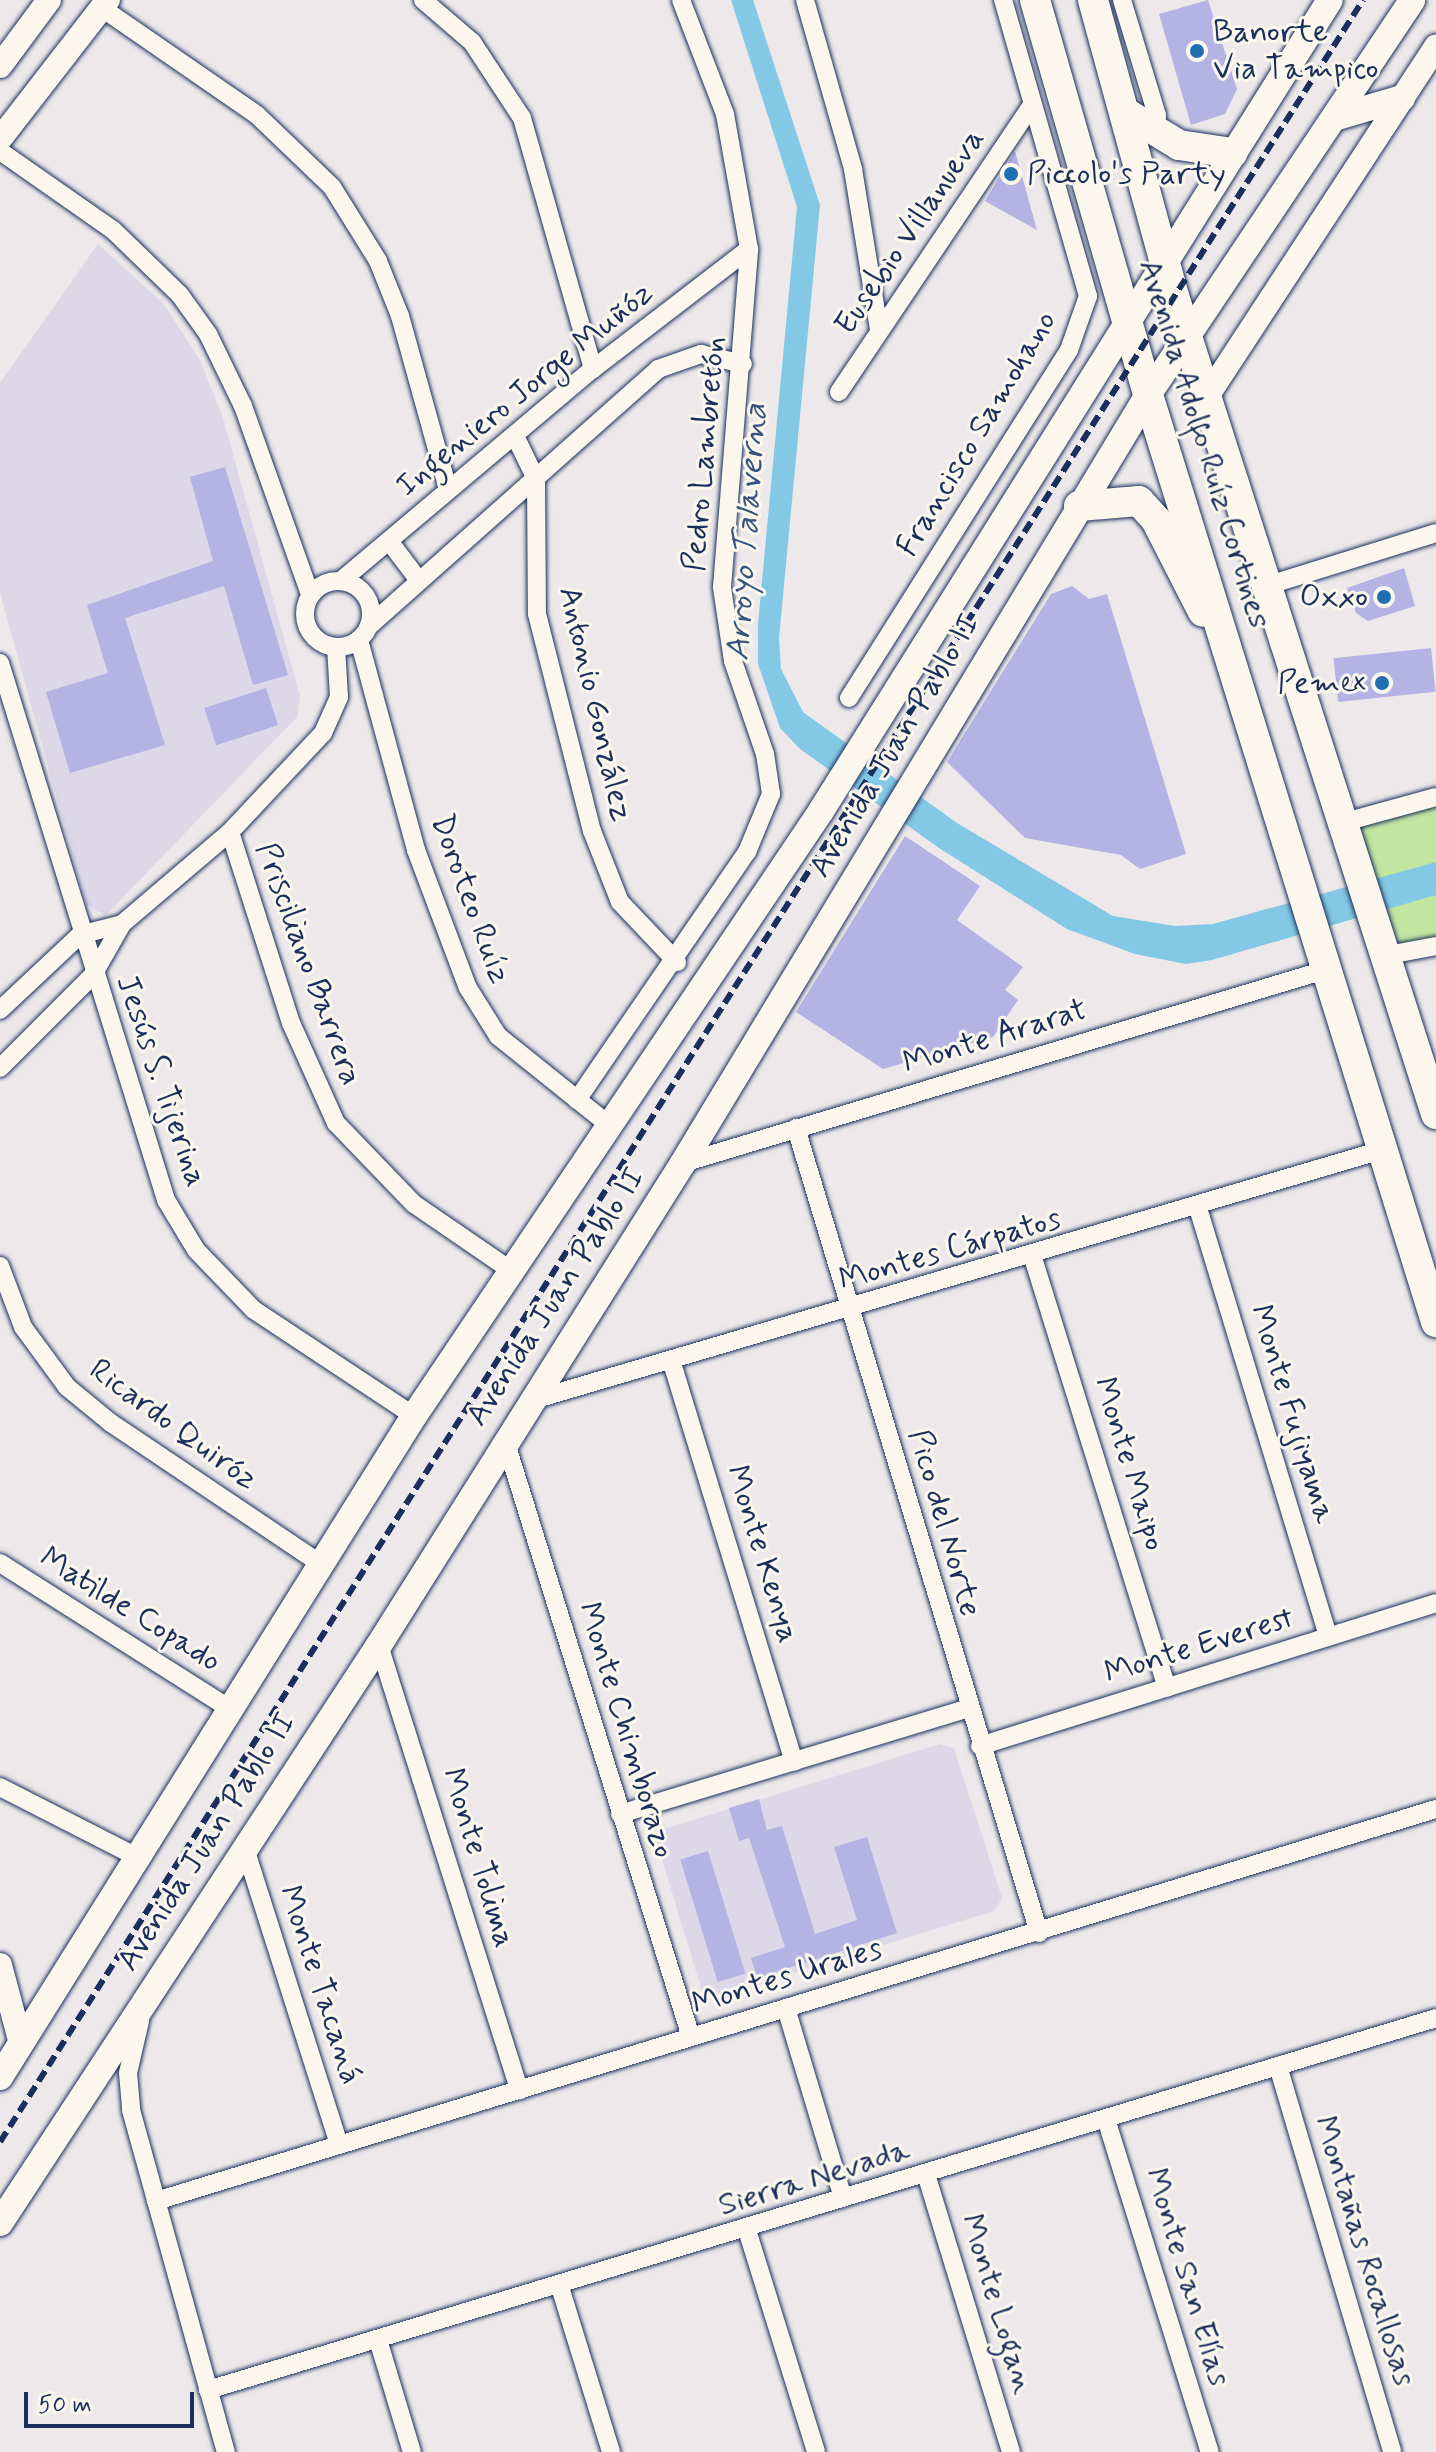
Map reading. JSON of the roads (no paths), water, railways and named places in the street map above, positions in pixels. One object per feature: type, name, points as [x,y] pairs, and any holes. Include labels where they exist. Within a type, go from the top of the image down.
[{"type":"main road","name":"Avenida Adolfo Ruíz Cortines","points":[[1035,0],[1148,395],[1249,711],[1325,970],[1436,1322]]},
{"type":"main road","name":"Avenida Adolfo Ruíz Cortines","points":[[1093,0],[1126,113],[1163,260],[1436,1114]]},
{"type":"main road","name":"Avenida Juan Pablo II","points":[[0,2077],[227,1707],[414,1416],[821,811],[1126,317],[1330,0]]},
{"type":"main road","name":"Avenida Juan Pablo II","points":[[0,2223],[244,1845],[379,1645],[505,1440],[683,1163],[1148,395],[1189,339],[1412,0]]},
{"type":"main road","points":[[1334,118],[1402,98]]},
{"type":"main road","points":[[1126,113],[1156,135],[1232,153]]},
{"type":"main road","points":[[1079,506],[1139,501],[1156,520],[1249,711]]},
{"type":"street","points":[[0,66],[49,0]]},
{"type":"street","points":[[423,0],[472,42],[522,118],[593,369]]},
{"type":"street","name":"Pedro Lambretón","points":[[577,1100],[677,962],[747,852],[771,794],[765,754],[736,676],[723,599],[725,507],[743,364],[749,249],[725,114],[681,0]]},
{"type":"street","points":[[805,0],[853,169],[879,329]]},
{"type":"street","name":"Francisco Samohano","points":[[849,698],[1069,350],[1088,296],[1084,267],[1031,106],[1003,0]]},
{"type":"street","points":[[1122,0],[1157,115],[1156,135]]},
{"type":"street","points":[[0,139],[105,4],[257,115],[332,187],[378,261],[400,316],[448,489]]},
{"type":"street","points":[[1206,398],[1436,46]]},
{"type":"street","name":"Eusebio Villanueva","points":[[839,392],[1031,106]]},
{"type":"street","points":[[0,151],[113,230],[180,295],[208,334],[229,371],[310,594],[305,622],[311,634],[336,647]]},
{"type":"street","name":"Ingeniero Jorge Muñóz","points":[[342,580],[593,369],[749,249]]},
{"type":"street","points":[[336,647],[364,633],[417,578],[536,479],[658,369],[701,354],[743,364]]},
{"type":"street","name":"Antonio González","points":[[515,436],[536,479],[537,614],[592,831],[627,912],[677,962]]},
{"type":"street","points":[[1266,586],[1436,533]]},
{"type":"street","points":[[389,541],[417,578]]},
{"type":"street","points":[[310,594],[342,580],[369,602],[364,633]]},
{"type":"street","name":"Doroteo Ruíz","points":[[364,633],[416,850],[468,988],[498,1036],[609,1125]]},
{"type":"street","points":[[0,1068],[93,975],[122,924],[230,832],[323,733],[339,697],[336,647]]},
{"type":"street","name":"Jesús S. Tijerina","points":[[0,663],[148,1155],[196,1250],[254,1310],[414,1416]]},
{"type":"street","points":[[1341,823],[1436,797]]},
{"type":"street","name":"Prisciliano Barrera","points":[[230,832],[291,1023],[336,1123],[414,1204],[512,1271]]},
{"type":"street","points":[[0,1010],[80,935],[122,924]]},
{"type":"street","points":[[1383,956],[1436,946]]},
{"type":"street","name":"Monte Ararat","points":[[683,1163],[1325,970]]},
{"type":"street","name":"Pico del Norte","points":[[796,1128],[968,1708],[1039,1933]]},
{"type":"street","name":"Montes Cárpatos","points":[[533,1400],[1033,1258],[1382,1150]]},
{"type":"street","name":"Monte Fujiyama","points":[[1198,1208],[1328,1637]]},
{"type":"street","name":"Monte Maipo","points":[[1033,1258],[1167,1688]]},
{"type":"street","name":"Ricardo Quiróz","points":[[0,1266],[23,1327],[67,1387],[111,1423],[319,1563]]},
{"type":"street","name":"Monte Kenya","points":[[672,1363],[794,1762]]},
{"type":"street","name":"Monte Chimborazo","points":[[505,1440],[691,2037]]},
{"type":"street","name":"Matilde Copado","points":[[0,1563],[227,1707]]},
{"type":"street","name":"Monte Everest","points":[[980,1746],[1436,1603]]},
{"type":"street","name":"Monte Tolima","points":[[379,1645],[519,2090]]},
{"type":"street","points":[[620,1814],[968,1708]]},
{"type":"street","points":[[0,1787],[135,1856]]},
{"type":"street","name":"Montes Urales","points":[[156,2201],[1436,1809]]},
{"type":"street","name":"Monte Tacaná","points":[[244,1845],[339,2144]]},
{"type":"street","points":[[0,1965],[21,2044]]},
{"type":"street","points":[[149,1992],[128,2090],[226,2452]]},
{"type":"street","points":[[786,2008],[843,2198]]},
{"type":"street","name":"Sierra Nevada","points":[[208,2390],[379,2343],[1436,2018]]},
{"type":"street","name":"Montañas Rocallosas","points":[[1278,2066],[1392,2452]]},
{"type":"street","name":"Monte San Elías","points":[[1106,2119],[1210,2452]]},
{"type":"street","name":"Monte Logan","points":[[926,2174],[1011,2452]]},
{"type":"street","points":[[747,2230],[816,2452]]},
{"type":"street","points":[[560,2287],[611,2452]]},
{"type":"street","points":[[379,2343],[412,2452]]},
{"type":"water","points":[[731,0],[753,0],[820,205],[779,638],[781,669],[803,712],[957,823],[1113,916],[1175,926],[1213,924],[1436,862],[1436,895],[1212,960],[1186,964],[1135,954],[1067,929],[939,848],[800,749],[780,728],[758,664],[758,624],[797,207]]},
{"type":"railway","points":[[0,2142],[1363,0]]},
{"type":"place","name":"Banorte Via Tampico","points":[[1197,51]]},
{"type":"place","name":"Piccolo's Party","points":[[1011,174]]},
{"type":"place","name":"Oxxo","points":[[1384,597]]},
{"type":"place","name":"Pemex","points":[[1382,683]]},
{"type":"water label","name":"Arroyo Talaverna","points":[[747,532]]}]
